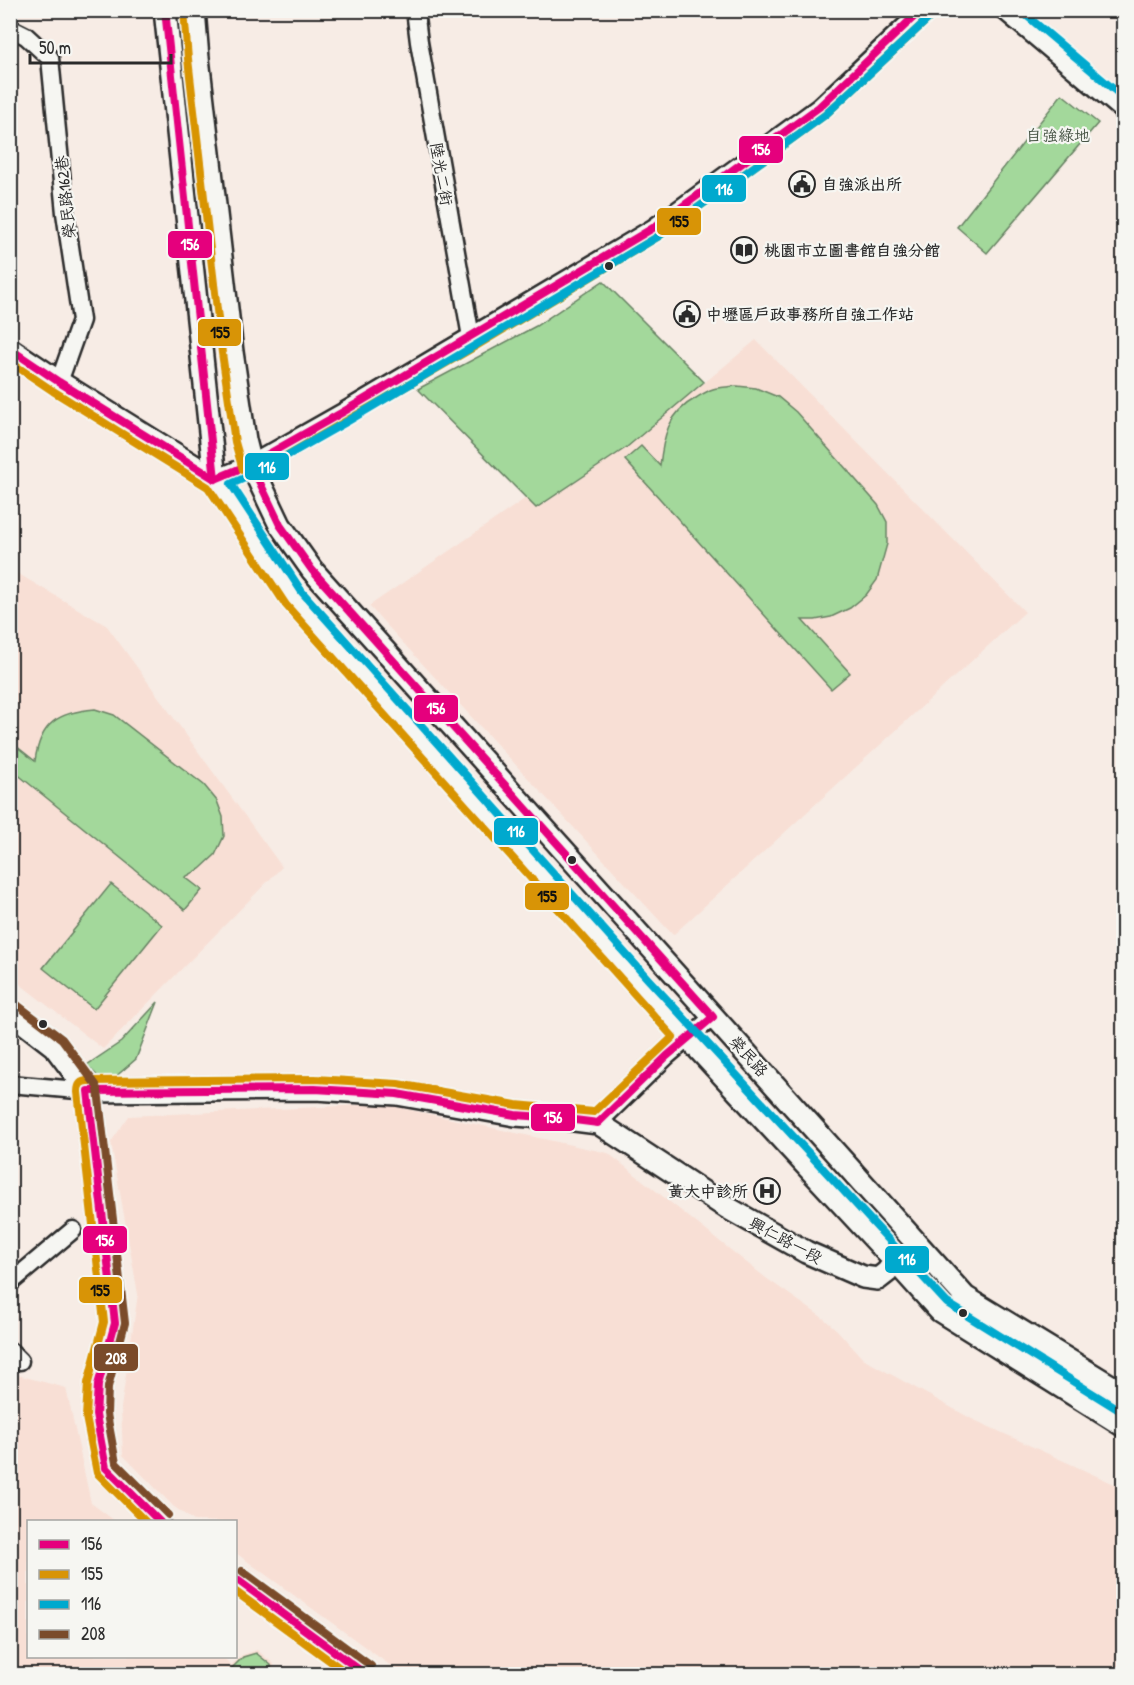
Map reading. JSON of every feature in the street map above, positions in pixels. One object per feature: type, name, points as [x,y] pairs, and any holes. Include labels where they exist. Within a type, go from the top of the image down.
[{"type":"street","points":[[165,10],[215,479],[251,464],[343,412],[653,228],[819,107],[922,10]]},
{"type":"street","name":"榮民路","points":[[194,10],[232,352],[245,440],[251,464],[280,525],[312,570],[965,1298],[1124,1394]]},
{"type":"street","name":"陸光二街","points":[[415,10],[471,337]]},
{"type":"street","points":[[1003,10],[1124,112]]},
{"type":"street","name":"榮民路162巷","points":[[10,28],[27,36],[50,57],[65,213],[81,320],[59,382]]},
{"type":"street","name":"榮民路","points":[[10,350],[215,479],[294,598],[688,1038],[895,1261]]},
{"type":"street","points":[[10,1012],[54,1046],[88,1090],[115,1323],[98,1385],[96,1415],[106,1468],[160,1520]]},
{"type":"street","points":[[598,1123],[667,1056],[713,1017]]},
{"type":"street","points":[[10,1084],[88,1090]]},
{"type":"street","name":"興仁路一段","points":[[88,1090],[315,1089],[397,1094],[515,1115],[598,1123],[726,1208],[806,1252],[863,1276],[878,1279],[895,1261]]},
{"type":"street","points":[[10,1283],[73,1230]]},
{"type":"street","points":[[895,1261],[940,1311],[1124,1426]]},
{"type":"street","points":[[237,1580],[365,1674]]},
{"type":"shaded area","points":[[756,340],[1025,612],[673,935],[369,606],[526,498],[537,508],[627,447]]},
{"type":"shaded area","points":[[10,569],[107,626],[282,867],[103,1049],[11,977]]},
{"type":"shaded area","points":[[383,1104],[608,1153],[766,1278],[823,1318],[863,1359],[972,1419],[1123,1488],[1123,1674],[402,1674],[237,1554],[237,1520],[193,1520],[173,1506],[123,1455],[121,1408],[138,1294],[111,1142],[129,1116]]},
{"type":"shaded area","points":[[10,1373],[66,1388],[91,1503],[114,1520],[27,1520],[27,1658],[224,1658],[231,1665],[242,1655],[257,1650],[274,1664],[274,1674],[11,1674]]},
{"type":"green space","name":"自強綠地","points":[[1062,94],[1098,123],[987,253],[957,227]]},
{"type":"green space","points":[[603,281],[704,382],[627,447],[536,508],[418,389],[536,326]]},
{"type":"green space","points":[[737,386],[756,388],[778,397],[796,412],[878,505],[887,522],[887,544],[877,580],[866,595],[850,608],[831,617],[802,620],[850,673],[831,689],[625,460],[641,446],[660,466],[665,436],[673,418],[679,411],[711,390]]},
{"type":"green space","points":[[95,709],[114,715],[204,785],[217,801],[223,817],[224,836],[215,855],[200,869],[185,877],[202,890],[185,910],[11,769],[11,752],[16,746],[35,761],[41,737],[53,722],[71,713]]},
{"type":"green space","points":[[111,884],[162,925],[94,1009],[43,968]]},
{"type":"green space","points":[[158,1002],[136,1059],[106,1085],[87,1065],[121,1042]]},
{"type":"green space","points":[[256,1653],[271,1665],[271,1674],[226,1674],[243,1657]]},
{"type":"transit line","name":"156","points":[[165,10],[215,479]]},
{"type":"transit line","name":"156","points":[[215,479],[251,464],[343,412],[653,228],[819,107],[921,10]]},
{"type":"transit line","name":"116","points":[[1020,10],[1124,98]]},
{"type":"transit line","name":"155","points":[[184,11],[222,353],[235,442],[243,470],[249,474],[256,473],[476,346],[659,236],[825,115],[929,18]]},
{"type":"transit line","name":"116","points":[[929,18],[825,115],[659,236],[348,421],[256,473],[231,484],[302,592],[648,979],[947,1303],[1124,1413]]},
{"type":"transit line","name":"156","points":[[10,349],[215,479]]},
{"type":"transit line","name":"155","points":[[10,362],[208,487],[286,605],[673,1037],[594,1112],[516,1105],[398,1084],[315,1079],[88,1081],[80,1084],[78,1092],[104,1322],[88,1383],[86,1417],[97,1473],[144,1520]]},
{"type":"transit line","name":"156","points":[[158,1520],[106,1468],[96,1415],[98,1385],[115,1323],[88,1091],[315,1089],[397,1094],[515,1115],[598,1123],[667,1056],[713,1017],[312,570],[280,525],[251,464]]},
{"type":"transit line","name":"208","points":[[16,1004],[62,1039],[96,1085]]},
{"type":"transit line","name":"208","points":[[98,1090],[125,1323],[108,1387],[107,1414],[116,1463],[168,1515]]},
{"type":"transit line","name":"208","points":[[242,1571],[371,1666]]},
{"type":"transit line","name":"156","points":[[237,1580],[365,1674]]},
{"type":"transit line","name":"155","points":[[237,1593],[348,1674]]},
{"type":"place","name":"自強派出所","points":[[802,184]]},
{"type":"place","name":"桃園市立圖書館自強分館","points":[[744,250]]},
{"type":"place","name":"中壢區戶政事務所自強工作站","points":[[687,314]]},
{"type":"place","name":"黃大中診所","points":[[767,1191]]}]
